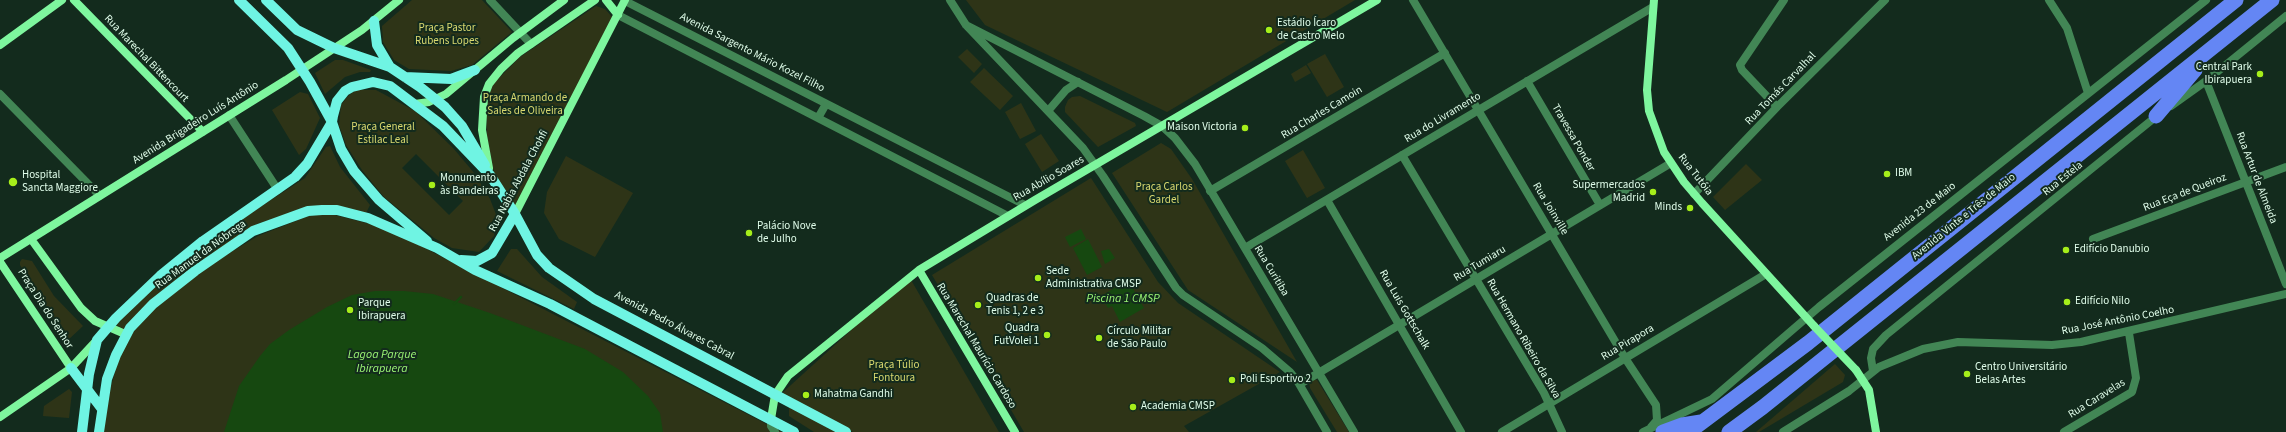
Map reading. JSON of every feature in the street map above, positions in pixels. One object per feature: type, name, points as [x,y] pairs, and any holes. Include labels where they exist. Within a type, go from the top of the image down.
[{"type":"highway","name":"Avenida Vinte e Três de Maio","points":[[1689,432],[1808,343],[2234,1]]},
{"type":"highway","name":"Avenida Vinte e Três de Maio","points":[[1729,432],[2272,2]]},
{"type":"highway","points":[[2156,116],[2187,81],[2204,56]]},
{"type":"highway","points":[[1652,431],[1704,421]]},
{"type":"main road","points":[[239,0],[288,48],[302,69],[332,122],[341,148],[354,172],[379,200],[436,248],[475,270],[550,304],[794,432]]},
{"type":"main road","points":[[266,0],[297,30],[334,48],[390,67],[436,99],[462,126],[474,143],[490,175],[515,214]]},
{"type":"main road","points":[[374,21],[377,45],[390,67]]},
{"type":"main road","points":[[405,77],[451,79],[475,70]]},
{"type":"main road","points":[[332,122],[335,106],[345,91],[361,84],[373,82],[390,86],[443,126],[490,175]]},
{"type":"main road","name":"Rua Manuel da Nóbrega","points":[[97,340],[108,327],[160,276],[198,245],[295,177],[307,164],[332,122]]},
{"type":"main road","name":"Rua Manuel da Nóbrega","points":[[99,432],[107,379],[125,334],[153,304],[217,255],[253,231],[308,211],[337,210],[368,218],[436,248]]},
{"type":"main road","name":"Rua Nabia Abdala Chohfi","points":[[459,260],[477,261],[486,258],[497,246],[515,214]]},
{"type":"main road","name":"Avenida Pedro Álvares Cabral","points":[[515,214],[537,255],[549,268],[594,299],[715,361],[775,395],[846,432]]},
{"type":"main road","points":[[82,432],[86,389],[97,340]]},
{"type":"main road","points":[[71,368],[102,409]]},
{"type":"street","points":[[0,45],[62,0]]},
{"type":"street","name":"Rua Marechal Bittencourt","points":[[74,0],[203,132]]},
{"type":"street","name":"Avenida Brigadeiro Luís Antônio","points":[[0,258],[302,69],[374,21],[399,0]]},
{"type":"street","points":[[490,0],[531,44]]},
{"type":"street","points":[[415,104],[436,99],[446,94],[521,32],[564,0]]},
{"type":"street","points":[[490,175],[482,130],[484,97],[489,84],[501,69],[531,44],[596,0]]},
{"type":"street","points":[[606,0],[618,15],[1008,216]]},
{"type":"street","name":"Rua Nabia Abdala Chohfi","points":[[515,214],[625,0]]},
{"type":"street","name":"Avenida Sargento Mário Kozel Filho","points":[[625,0],[1025,205]]},
{"type":"street","points":[[950,0],[966,25],[1083,148],[1176,288],[1189,299],[1262,348],[1290,372],[1300,384],[1327,432]]},
{"type":"street","name":"Rua Abílio Soares","points":[[771,419],[775,395],[788,376],[919,270],[1025,205],[1377,0]]},
{"type":"street","name":"Rua Joinville","points":[[1413,0],[1625,358],[1658,408],[1657,420],[1652,431]]},
{"type":"street","points":[[1777,107],[1742,70],[1740,65],[1784,0]]},
{"type":"street","name":"Rua Tomás Carvalhal","points":[[1694,194],[1777,107],[1885,0]]},
{"type":"street","points":[[2049,0],[2067,28],[2088,93]]},
{"type":"street","name":"Avenida 23 de Maio","points":[[1652,431],[1712,399],[1806,318],[2204,0]]},
{"type":"street","name":"Rua do Livramento","points":[[1245,248],[1479,110],[1654,3]]},
{"type":"street","name":"Rua Tutóia","points":[[1654,3],[1647,74],[1649,111],[1664,152],[1694,194],[1863,379],[1870,394],[1876,432]]},
{"type":"street","name":"Rua Estela","points":[[1873,371],[1871,358],[1873,349],[1886,335],[2156,116],[2206,81],[2286,16]]},
{"type":"street","name":"Rua Curitiba","points":[[966,25],[1162,126],[1175,138],[1194,164],[1354,432]]},
{"type":"street","name":"Rua Charles Camoin","points":[[1210,191],[1445,53]]},
{"type":"street","name":"Travessa Ponder","points":[[1527,81],[1600,205]]},
{"type":"street","name":"Rua Artur de Almeida","points":[[2206,81],[2286,284]]},
{"type":"street","points":[[1048,111],[1066,90],[1078,82]]},
{"type":"street","points":[[0,94],[100,196]]},
{"type":"street","name":"Avenida Sargento Mário Kozel Filho","points":[[818,118],[826,104]]},
{"type":"street","points":[[229,116],[278,190]]},
{"type":"street","name":"Rua Hermano Ribeiro da Silva","points":[[1402,155],[1542,390],[1562,432]]},
{"type":"street","name":"Rua Tumiaru","points":[[1300,384],[1671,163]]},
{"type":"street","name":"Rua Eça de Queiroz","points":[[2093,239],[2286,167]]},
{"type":"street","name":"Rua Luis Gottschalk","points":[[1327,200],[1461,432]]},
{"type":"street","points":[[31,239],[81,308],[95,322],[125,334]]},
{"type":"street","name":"Praça Dia do Senhor","points":[[0,262],[71,368]]},
{"type":"street","name":"Rua Marechal Maurício Cardoso","points":[[919,270],[1015,432]]},
{"type":"street","name":"Rua Pirapora","points":[[1502,432],[1766,274]]},
{"type":"street","name":"Rua José Antônio Coelho","points":[[1783,432],[1849,391],[1873,371],[1923,349],[1958,342],[2052,345],[2082,342],[2128,333],[2286,294]]},
{"type":"street","name":"Rua Caravelas","points":[[2064,432],[2132,392],[2136,378],[2128,333]]},
{"type":"street","points":[[0,417],[71,368],[97,340]]},
{"type":"street","points":[[771,419],[771,426],[775,432]]},
{"type":"green space","name":"Praça Pastor Rubens Lopes","points":[[412,0],[482,0],[512,32],[472,65],[451,71],[409,69],[394,60],[383,42],[382,26]]},
{"type":"green space","points":[[966,0],[1355,0],[1167,112],[985,25]]},
{"type":"green space","name":"Praça Armando de Sales de Oliveira","points":[[596,6],[605,9],[613,18],[515,206],[494,173],[487,136],[486,100],[491,86],[520,57]]},
{"type":"green space","points":[[967,49],[982,64],[974,73],[958,57]]},
{"type":"green space","points":[[1325,54],[1344,87],[1327,97],[1307,64]]},
{"type":"green space","points":[[335,60],[343,60],[371,70],[370,72],[360,72],[345,77],[325,94],[315,73]]},
{"type":"green space","points":[[1306,65],[1311,73],[1295,82],[1291,74]]},
{"type":"green space","points":[[984,68],[1013,96],[1000,110],[970,82]]},
{"type":"green space","name":"Praça General Estilac Leal","points":[[356,90],[376,90],[415,111],[453,148],[475,174],[490,199],[497,217],[494,236],[479,252],[452,248],[434,238],[384,197],[362,170],[346,145],[339,125],[341,105],[348,96]],"holes":[[[416,154],[463,201],[449,215],[402,168]]]},
{"type":"green space","points":[[300,92],[308,94],[320,118],[306,149],[299,155],[272,110]]},
{"type":"green space","points":[[1080,96],[1135,123],[1136,126],[1098,147],[1065,112],[1065,107],[1068,100],[1072,97]]},
{"type":"green space","points":[[1021,103],[1036,131],[1020,139],[1005,112]]},
{"type":"green space","points":[[1041,134],[1059,161],[1042,172],[1025,144]]},
{"type":"green space","name":"Praça Carlos Gardel","points":[[1161,143],[1171,149],[1192,179],[1297,362],[1188,290],[1112,173]]},
{"type":"green space","points":[[330,146],[340,167],[370,205],[366,213],[310,207],[257,224],[125,330],[115,324],[175,268],[243,218],[305,178],[326,147]]},
{"type":"green space","points":[[1303,150],[1325,188],[1307,198],[1285,161]]},
{"type":"green space","points":[[566,156],[633,193],[595,257],[559,239],[544,213],[547,192]]},
{"type":"green space","points":[[1746,164],[1762,180],[1725,210],[1713,197]]},
{"type":"green space","name":"Círculo Militar de São Paulo","points":[[1091,178],[1158,282],[1178,303],[1280,372],[1184,426],[1189,432],[1024,432],[932,275]]},
{"type":"green space","name":"Parque Ibirapuera","points":[[331,214],[374,225],[413,242],[782,432],[103,432],[111,386],[120,355],[134,328],[172,292],[221,258],[258,236],[311,215]]},
{"type":"green space","points":[[511,249],[517,249],[542,277],[577,302],[574,309],[497,271]]},
{"type":"green space","points":[[22,259],[32,261],[54,296],[83,326],[67,341],[57,328],[20,265]]},
{"type":"green space","name":"Praça Túlio Fontoura","points":[[911,280],[999,432],[853,432],[780,395],[870,313]]},
{"type":"green space","points":[[1835,364],[1845,375],[1843,382],[1759,432],[1756,432]]},
{"type":"green space","points":[[1313,379],[1317,380],[1349,432],[1337,432],[1310,388],[1309,382]]},
{"type":"green space","points":[[69,389],[72,392],[69,418],[43,416],[44,406]]},
{"type":"green space","points":[[789,407],[839,432],[814,432],[789,416]]},
{"type":"water","points":[[1081,229],[1086,239],[1070,247],[1065,237]]},
{"type":"water","points":[[1088,239],[1102,267],[1087,275],[1073,248]]},
{"type":"water","points":[[1109,249],[1115,258],[1105,264],[1101,251]]},
{"type":"water","name":"Piscina 1 CMSP","points":[[1128,280],[1144,308],[1120,322],[1112,306],[1108,308],[1101,296]]},
{"type":"water","name":"Lagoa Parque Ibirapuera","points":[[375,291],[404,291],[433,294],[490,313],[585,349],[623,372],[648,396],[660,413],[663,432],[224,432],[239,386],[270,344],[289,330],[327,307],[352,295]]},
{"type":"waterway","points":[[454,304],[461,297]]},
{"type":"place","name":"Estádio Ícaro de Castro Melo","points":[[1269,30]]},
{"type":"place","name":"Central Park Ibirapuera","points":[[2260,74]]},
{"type":"place","name":"Maison Victoria","points":[[1245,128]]},
{"type":"place","name":"IBM","points":[[1887,174]]},
{"type":"place","name":"Hospital Sancta Maggiore","points":[[13,182]]},
{"type":"place","name":"Monumento às Bandeiras","points":[[432,185]]},
{"type":"place","name":"Supermercados Madrid","points":[[1653,192]]},
{"type":"place","name":"Minds","points":[[1690,208]]},
{"type":"place","name":"Palácio Nove de Julho","points":[[749,233]]},
{"type":"place","name":"Edifício Danubio","points":[[2066,250]]},
{"type":"place","name":"Sede Administrativa CMSP","points":[[1038,278]]},
{"type":"place","name":"Edifício Nilo","points":[[2067,302]]},
{"type":"place","name":"Quadras de Tenis 1, 2 e 3","points":[[978,305]]},
{"type":"place","name":"Parque Ibirapuera","points":[[350,310]]},
{"type":"place","name":"Quadra FutVolei 1","points":[[1047,335]]},
{"type":"place","name":"Círculo Militar de São Paulo","points":[[1099,338]]},
{"type":"place","name":"Centro Universitário Belas Artes","points":[[1967,374]]},
{"type":"place","name":"Poli Esportivo 2","points":[[1232,380]]},
{"type":"place","name":"Mahatma Gandhi","points":[[806,395]]},
{"type":"place","name":"Academia CMSP","points":[[1133,407]]}]
